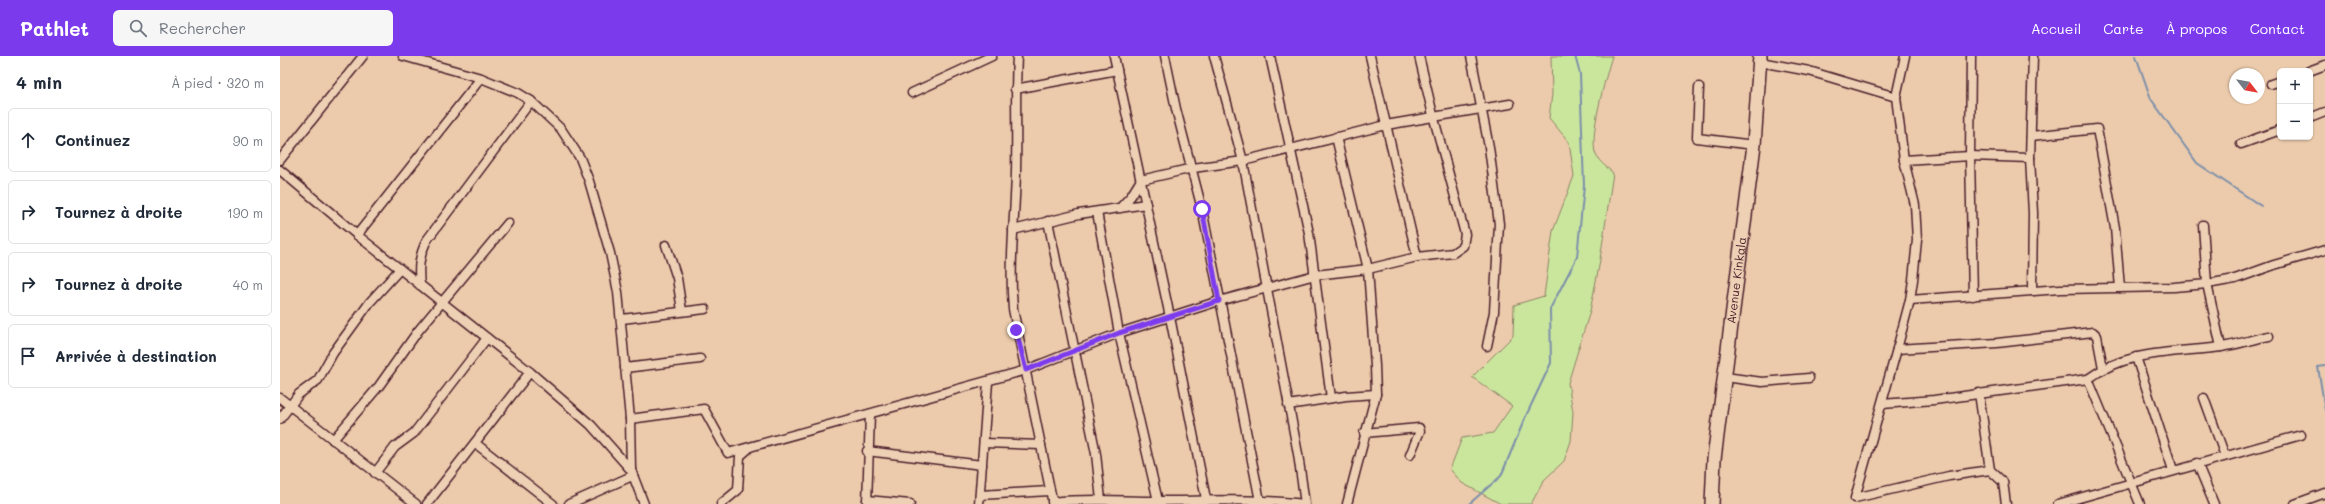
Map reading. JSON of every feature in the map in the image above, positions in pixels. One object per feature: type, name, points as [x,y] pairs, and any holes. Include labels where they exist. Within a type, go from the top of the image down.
[{"type":"main road","name":"Avenue Kinkala","points":[[1712,504],[1714,459],[1754,145],[1760,59]]},
{"type":"street","points":[[280,160],[363,56]]},
{"type":"street","points":[[403,56],[481,78],[518,93],[531,101],[561,129],[580,158],[589,181],[610,253],[622,319],[630,419],[632,473],[644,504]]},
{"type":"street","points":[[912,93],[992,56]]},
{"type":"street","points":[[1017,56],[1015,89],[1016,171],[1011,284],[1013,308],[1052,503],[1101,500],[1179,502],[1206,499],[1304,504],[1288,405],[1243,162],[1214,56]]},
{"type":"street","points":[[1114,56],[1170,317],[1206,499]]},
{"type":"street","points":[[1165,56],[1176,109],[1193,168],[1260,501]]},
{"type":"street","points":[[1270,56],[1309,233],[1331,398]]},
{"type":"street","points":[[1370,56],[1417,257]]},
{"type":"street","points":[[630,419],[704,409],[728,453],[988,382],[1026,370],[1075,349],[1119,333],[1219,301],[1266,288],[1315,275],[1368,268],[1417,257],[1453,253],[1459,250],[1465,240],[1465,234],[1433,115],[1419,56]]},
{"type":"street","points":[[1471,56],[1489,147],[1499,224],[1494,312],[1487,346]]},
{"type":"street","points":[[1905,56],[1896,97],[1904,160],[1915,205],[1917,240],[1910,300],[1898,348],[1855,498],[1949,476],[1990,470]]},
{"type":"street","points":[[1971,56],[1970,156],[1973,296]]},
{"type":"street","points":[[2032,291],[2033,213],[2030,158],[2033,56]]},
{"type":"street","points":[[1760,59],[1809,71],[1896,97]]},
{"type":"street","points":[[2313,70],[2325,65]]},
{"type":"street","points":[[1015,89],[1117,70]]},
{"type":"street","points":[[357,235],[481,78]]},
{"type":"street","points":[[2271,84],[2277,82]]},
{"type":"street","points":[[1699,87],[1697,138],[1754,145]]},
{"type":"street","points":[[420,284],[418,266],[420,255],[426,240],[531,101]]},
{"type":"street","points":[[1120,208],[1131,196],[1141,180],[1193,168],[1243,162],[1291,148],[1433,115],[1482,110],[1510,104]]},
{"type":"street","points":[[2313,117],[2325,112]]},
{"type":"street","points":[[2031,136],[2097,129],[2115,228],[2120,288]]},
{"type":"street","points":[[2241,144],[2277,131]]},
{"type":"street","points":[[1336,137],[1368,268],[1374,336],[1376,394],[1364,433],[1347,504]]},
{"type":"street","points":[[1904,160],[1970,156],[2030,158]]},
{"type":"street","points":[[280,170],[357,235],[530,372],[591,425],[632,473]]},
{"type":"street","points":[[1013,230],[1048,221],[1146,204]]},
{"type":"street","points":[[1097,212],[1119,333],[1158,501]]},
{"type":"street","points":[[1048,221],[1096,454],[1101,500]]},
{"type":"street","points":[[333,440],[379,386],[418,331],[508,223]]},
{"type":"street","points":[[2203,225],[2207,284],[2221,347]]},
{"type":"street","points":[[666,245],[677,278],[682,311]]},
{"type":"street","points":[[1910,300],[2032,291],[2174,287],[2207,284],[2235,279],[2274,265],[2325,250]]},
{"type":"street","points":[[280,419],[299,394],[318,380],[333,354],[370,302],[400,269]]},
{"type":"street","points":[[622,319],[705,309]]},
{"type":"street","points":[[1898,348],[1997,343],[2092,332],[2097,336],[2103,368]]},
{"type":"street","points":[[1882,404],[1934,400],[2088,379],[2103,368],[2136,357],[2221,347],[2269,336]]},
{"type":"street","points":[[376,473],[396,447],[418,429],[487,338]]},
{"type":"street","points":[[2136,357],[2173,470]]},
{"type":"street","points":[[625,368],[700,359]]},
{"type":"street","points":[[427,504],[530,372]]},
{"type":"street","points":[[1725,377],[1762,382],[1809,378]]},
{"type":"street","points":[[2088,379],[2140,504]]},
{"type":"street","points":[[988,382],[979,500],[1050,491]]},
{"type":"street","points":[[1979,393],[1990,470],[2003,482],[2006,504]]},
{"type":"street","points":[[1288,405],[1331,398],[1376,394]]},
{"type":"street","points":[[280,398],[416,504]]},
{"type":"street","points":[[2204,398],[2224,456]]},
{"type":"street","points":[[870,414],[867,451],[867,502],[910,504]]},
{"type":"street","points":[[1364,433],[1419,428],[1420,431],[1410,455]]},
{"type":"street","points":[[2058,504],[2197,463],[2301,435]]},
{"type":"street","points":[[474,443],[554,504]]},
{"type":"street","points":[[984,443],[1041,444]]},
{"type":"street","points":[[721,504],[738,490],[740,456],[744,451],[754,446]]},
{"type":"street","points":[[867,451],[982,465]]},
{"type":"street","points":[[2197,463],[2214,504]]},
{"type":"street","points":[[570,504],[632,473]]},
{"type":"street","points":[[2295,504],[2325,493]]},
{"type":"green space","points":[[1551,56],[1612,56],[1596,121],[1594,147],[1597,158],[1613,173],[1599,266],[1590,311],[1568,383],[1573,412],[1571,441],[1564,461],[1544,480],[1531,504],[1501,504],[1462,483],[1450,469],[1462,438],[1493,433],[1512,406],[1472,377],[1513,336],[1514,305],[1544,296],[1553,231],[1574,176],[1569,142],[1549,118],[1552,94]]},
{"type":"waterway","points":[[1469,504],[1501,476],[1525,418],[1551,363],[1550,309],[1577,257],[1584,186],[1580,74],[1575,56]]},
{"type":"waterway","points":[[2136,56],[2151,99],[2197,163],[2261,206]]},
{"type":"waterway","points":[[2325,366],[2318,367],[2325,410]]},
{"type":"route","points":[[1016,330],[1026,370],[1075,349],[1119,333],[1219,301],[1202,209]]}]
